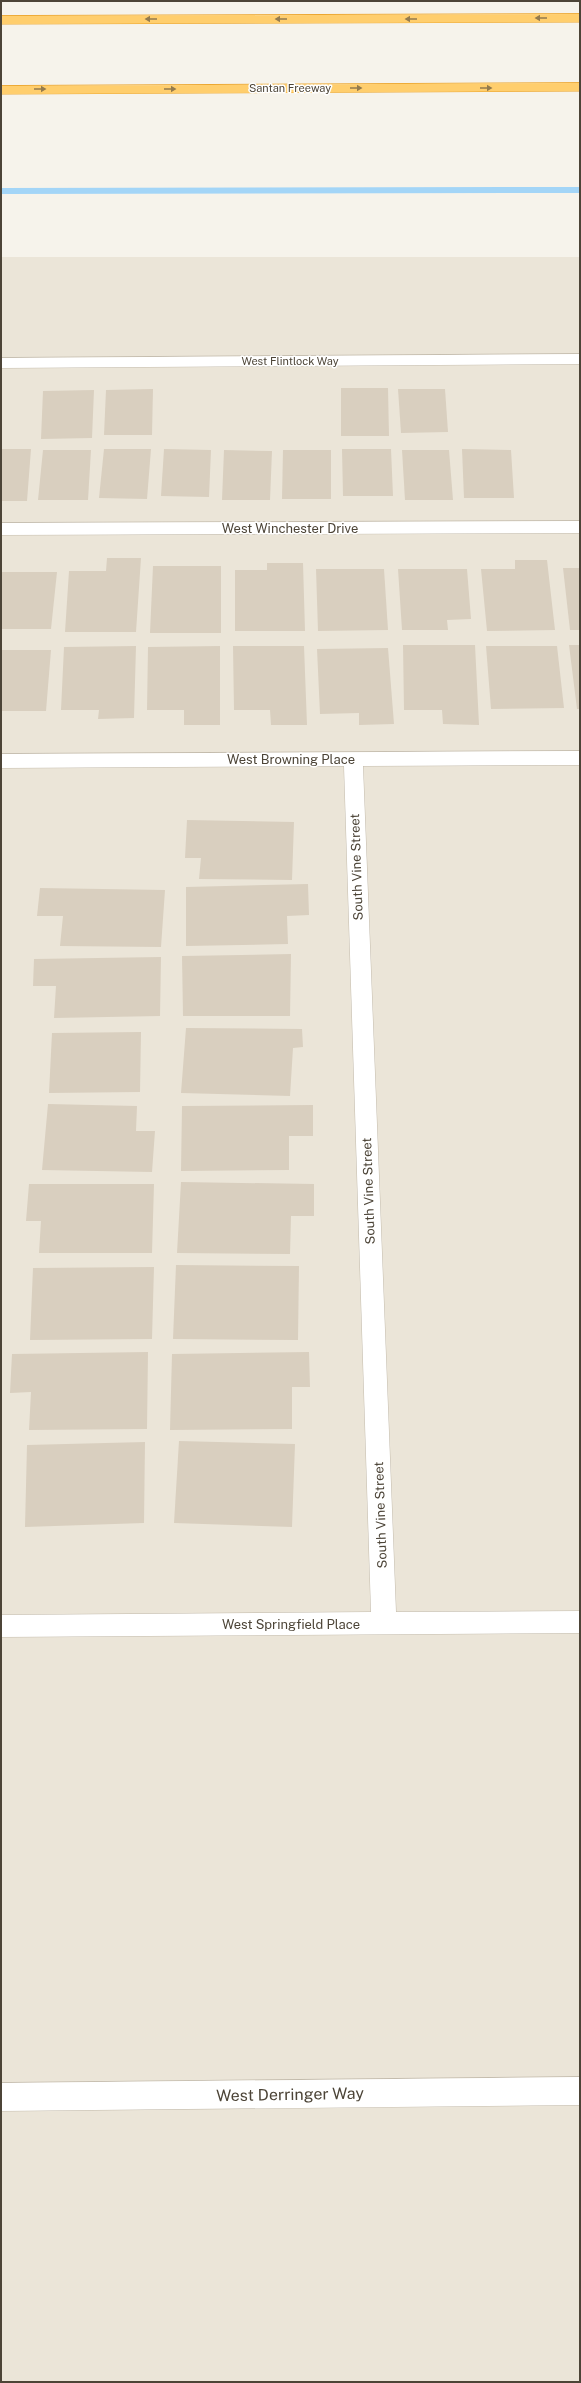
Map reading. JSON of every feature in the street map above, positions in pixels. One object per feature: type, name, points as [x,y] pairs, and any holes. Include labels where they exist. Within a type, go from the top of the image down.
[{"type":"highway","points":[[1,20],[580,18]]},
{"type":"highway","name":"Santan Freeway","points":[[1,90],[580,87]]},
{"type":"street","name":"West Flintlock Way","points":[[1,362],[580,359]]},
{"type":"street","name":"West Winchester Drive","points":[[1,528],[580,527]]},
{"type":"street","name":"West Browning Place","points":[[1,761],[580,758]]},
{"type":"street","name":"South Vine Street","points":[[353,759],[384,1624]]},
{"type":"street","name":"West Springfield Place","points":[[1,1626],[580,1622]]},
{"type":"street","name":"West Derringer Way","points":[[1,2097],[580,2091]]},
{"type":"shaded area","points":[[1,257],[580,257],[580,2382],[1,2382]]},
{"type":"building","points":[[341,388],[388,388],[389,436],[341,436]]},
{"type":"building","points":[[153,389],[152,435],[104,435],[106,390]]},
{"type":"building","points":[[398,389],[445,389],[448,432],[401,433]]},
{"type":"building","points":[[94,390],[92,438],[41,439],[43,391]]},
{"type":"building","points":[[1,449],[31,449],[27,501],[1,501]]},
{"type":"building","points":[[104,449],[151,449],[147,499],[99,498]]},
{"type":"building","points":[[164,449],[211,450],[209,497],[161,496]]},
{"type":"building","points":[[342,449],[391,449],[393,496],[343,496]]},
{"type":"building","points":[[462,449],[511,450],[514,498],[464,498]]},
{"type":"building","points":[[43,450],[91,450],[88,500],[38,500]]},
{"type":"building","points":[[224,450],[272,451],[270,500],[222,500]]},
{"type":"building","points":[[283,450],[331,450],[331,499],[282,499]]},
{"type":"building","points":[[402,450],[449,450],[453,500],[405,500]]},
{"type":"building","points":[[107,558],[141,558],[136,632],[65,632],[69,571],[106,571]]},
{"type":"building","points":[[515,560],[547,560],[555,630],[487,631],[481,569],[515,569]]},
{"type":"building","points":[[267,563],[303,563],[305,631],[235,631],[235,570],[267,570]]},
{"type":"building","points":[[153,566],[221,566],[221,633],[150,633]]},
{"type":"building","points":[[563,568],[580,568],[580,630],[570,630]]},
{"type":"building","points":[[316,569],[384,569],[388,630],[318,631]]},
{"type":"building","points":[[398,569],[467,569],[471,619],[447,620],[448,630],[402,630]]},
{"type":"building","points":[[1,572],[57,572],[51,629],[1,629]]},
{"type":"building","points":[[403,645],[475,645],[479,725],[443,724],[442,710],[404,710]]},
{"type":"building","points":[[569,645],[580,645],[580,709],[577,709]]},
{"type":"building","points":[[136,646],[134,718],[98,719],[99,710],[61,710],[64,647]]},
{"type":"building","points":[[220,646],[220,725],[184,725],[184,710],[147,710],[148,647]]},
{"type":"building","points":[[233,646],[304,646],[307,725],[271,725],[270,710],[234,710]]},
{"type":"building","points":[[486,646],[557,646],[564,708],[491,709]]},
{"type":"building","points":[[388,648],[394,724],[359,725],[359,713],[320,714],[317,649]]},
{"type":"building","points":[[1,650],[51,650],[46,711],[1,711]]},
{"type":"building","points":[[187,820],[294,822],[292,880],[199,879],[201,858],[185,858]]},
{"type":"building","points":[[308,884],[309,915],[287,916],[288,944],[186,946],[186,887]]},
{"type":"building","points":[[40,888],[165,890],[161,947],[60,946],[63,916],[37,916]]},
{"type":"building","points":[[291,954],[290,1016],[183,1016],[182,956]]},
{"type":"building","points":[[161,957],[160,1016],[54,1018],[56,986],[33,986],[34,959]]},
{"type":"building","points":[[186,1028],[302,1029],[303,1047],[293,1048],[290,1096],[181,1093]]},
{"type":"building","points":[[141,1032],[140,1092],[49,1093],[52,1033]]},
{"type":"building","points":[[48,1104],[137,1106],[136,1131],[155,1131],[152,1172],[42,1170]]},
{"type":"building","points":[[313,1105],[313,1136],[289,1136],[289,1170],[181,1171],[182,1106]]},
{"type":"building","points":[[181,1182],[314,1184],[314,1216],[291,1216],[290,1254],[177,1253]]},
{"type":"building","points":[[29,1184],[154,1184],[152,1253],[39,1253],[41,1221],[26,1221]]},
{"type":"building","points":[[176,1265],[299,1266],[298,1340],[173,1339]]},
{"type":"building","points":[[154,1267],[152,1339],[30,1340],[33,1268]]},
{"type":"building","points":[[148,1352],[147,1429],[29,1430],[31,1392],[10,1393],[12,1354]]},
{"type":"building","points":[[309,1352],[310,1387],[292,1387],[292,1429],[170,1430],[172,1354]]},
{"type":"building","points":[[179,1441],[295,1444],[292,1527],[174,1523]]},
{"type":"building","points":[[145,1442],[144,1523],[25,1527],[27,1445]]},
{"type":"waterway","points":[[1,191],[580,190]]}]
